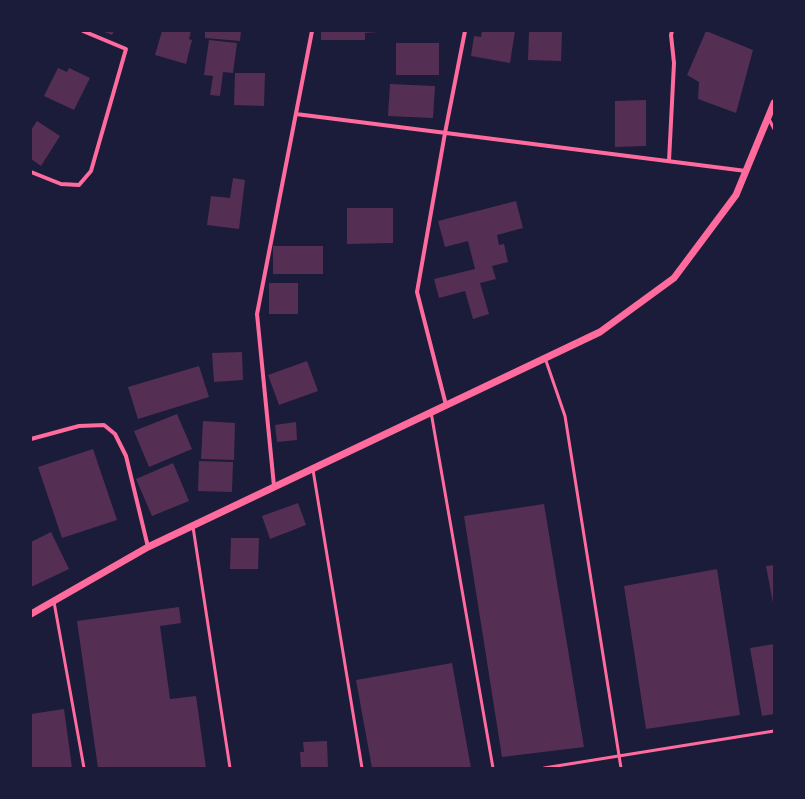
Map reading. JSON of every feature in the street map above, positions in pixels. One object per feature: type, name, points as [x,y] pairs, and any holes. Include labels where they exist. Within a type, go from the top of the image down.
[{"type":"street","points":[[31,172],[61,184],[78,185],[91,171],[126,49],[83,31]]},
{"type":"street","points":[[274,486],[257,314],[312,31]]},
{"type":"street","points":[[446,405],[417,292],[445,133],[465,31]]},
{"type":"street","points":[[669,161],[674,63],[672,31]]},
{"type":"street","points":[[31,614],[148,547],[600,332],[674,278],[736,195],[774,103]]},
{"type":"street","points":[[296,114],[746,171]]},
{"type":"street","points":[[31,439],[79,426],[104,425],[115,434],[126,456],[148,547]]},
{"type":"lane","points":[[768,118],[774,129]]},
{"type":"lane","points":[[545,358],[565,416],[621,768]]},
{"type":"lane","points":[[431,412],[493,768]]},
{"type":"lane","points":[[313,468],[362,768]]},
{"type":"lane","points":[[193,525],[230,768]]},
{"type":"lane","points":[[54,602],[84,768]]},
{"type":"lane","points":[[544,768],[774,731]]},
{"type":"building","points":[[102,31],[114,31],[112,35]]},
{"type":"building","points":[[162,31],[191,31],[189,39],[192,40],[186,64],[155,55]]},
{"type":"building","points":[[205,31],[241,31],[240,41],[205,38]]},
{"type":"building","points":[[321,31],[379,32],[365,33],[365,40],[321,40]]},
{"type":"building","points":[[482,31],[515,31],[510,63],[471,56],[474,36],[481,37]]},
{"type":"building","points":[[529,31],[562,31],[561,61],[528,60]]},
{"type":"building","points":[[706,31],[753,50],[736,113],[698,99],[699,82],[687,75]]},
{"type":"building","points":[[209,40],[237,43],[233,73],[223,72],[220,96],[210,95],[213,76],[204,75]]},
{"type":"building","points":[[396,43],[439,43],[439,75],[396,75]]},
{"type":"building","points":[[58,68],[67,72],[69,68],[90,78],[74,110],[44,96]]},
{"type":"building","points":[[235,73],[265,73],[264,106],[234,105]]},
{"type":"building","points":[[390,84],[435,86],[433,118],[388,116]]},
{"type":"building","points":[[646,100],[646,146],[615,147],[615,101]]},
{"type":"building","points":[[37,121],[60,136],[41,166],[31,159],[31,130]]},
{"type":"building","points":[[233,178],[245,180],[239,229],[207,225],[211,196],[230,198]]},
{"type":"building","points":[[516,201],[523,228],[497,235],[499,245],[504,244],[508,262],[492,266],[496,279],[480,283],[489,314],[473,319],[465,291],[439,298],[434,279],[475,269],[468,241],[445,247],[438,221]]},
{"type":"building","points":[[347,208],[393,208],[393,243],[347,244]]},
{"type":"building","points":[[273,246],[323,246],[323,274],[273,274]]},
{"type":"building","points":[[269,283],[298,283],[298,314],[269,314]]},
{"type":"building","points":[[242,352],[243,380],[214,382],[212,353]]},
{"type":"building","points":[[307,361],[318,391],[279,405],[268,375]]},
{"type":"building","points":[[199,366],[209,397],[138,419],[128,387]]},
{"type":"building","points":[[177,414],[192,449],[149,467],[134,431]]},
{"type":"building","points":[[203,421],[235,423],[234,460],[201,459]]},
{"type":"building","points":[[296,422],[297,440],[277,442],[275,425]]},
{"type":"building","points":[[93,449],[117,520],[62,538],[38,467]]},
{"type":"building","points":[[199,461],[233,462],[232,492],[198,491]]},
{"type":"building","points":[[173,463],[189,501],[152,516],[136,479]]},
{"type":"building","points":[[298,503],[306,525],[270,539],[262,516]]},
{"type":"building","points":[[544,504],[584,747],[502,757],[464,516]]},
{"type":"building","points":[[51,532],[69,569],[31,587],[31,542]]},
{"type":"building","points":[[231,538],[259,538],[258,569],[230,569]]},
{"type":"building","points":[[774,565],[774,603],[773,603],[766,566]]},
{"type":"building","points":[[717,569],[740,715],[646,729],[624,586]]},
{"type":"building","points":[[179,607],[181,623],[160,626],[170,699],[196,696],[206,768],[98,768],[77,621]]},
{"type":"building","points":[[774,644],[774,714],[762,716],[750,648]]},
{"type":"building","points":[[452,663],[471,768],[372,768],[356,680]]},
{"type":"building","points":[[64,709],[72,768],[31,768],[31,714]]},
{"type":"building","points":[[327,741],[328,768],[301,768],[300,752],[304,752],[303,742]]}]
